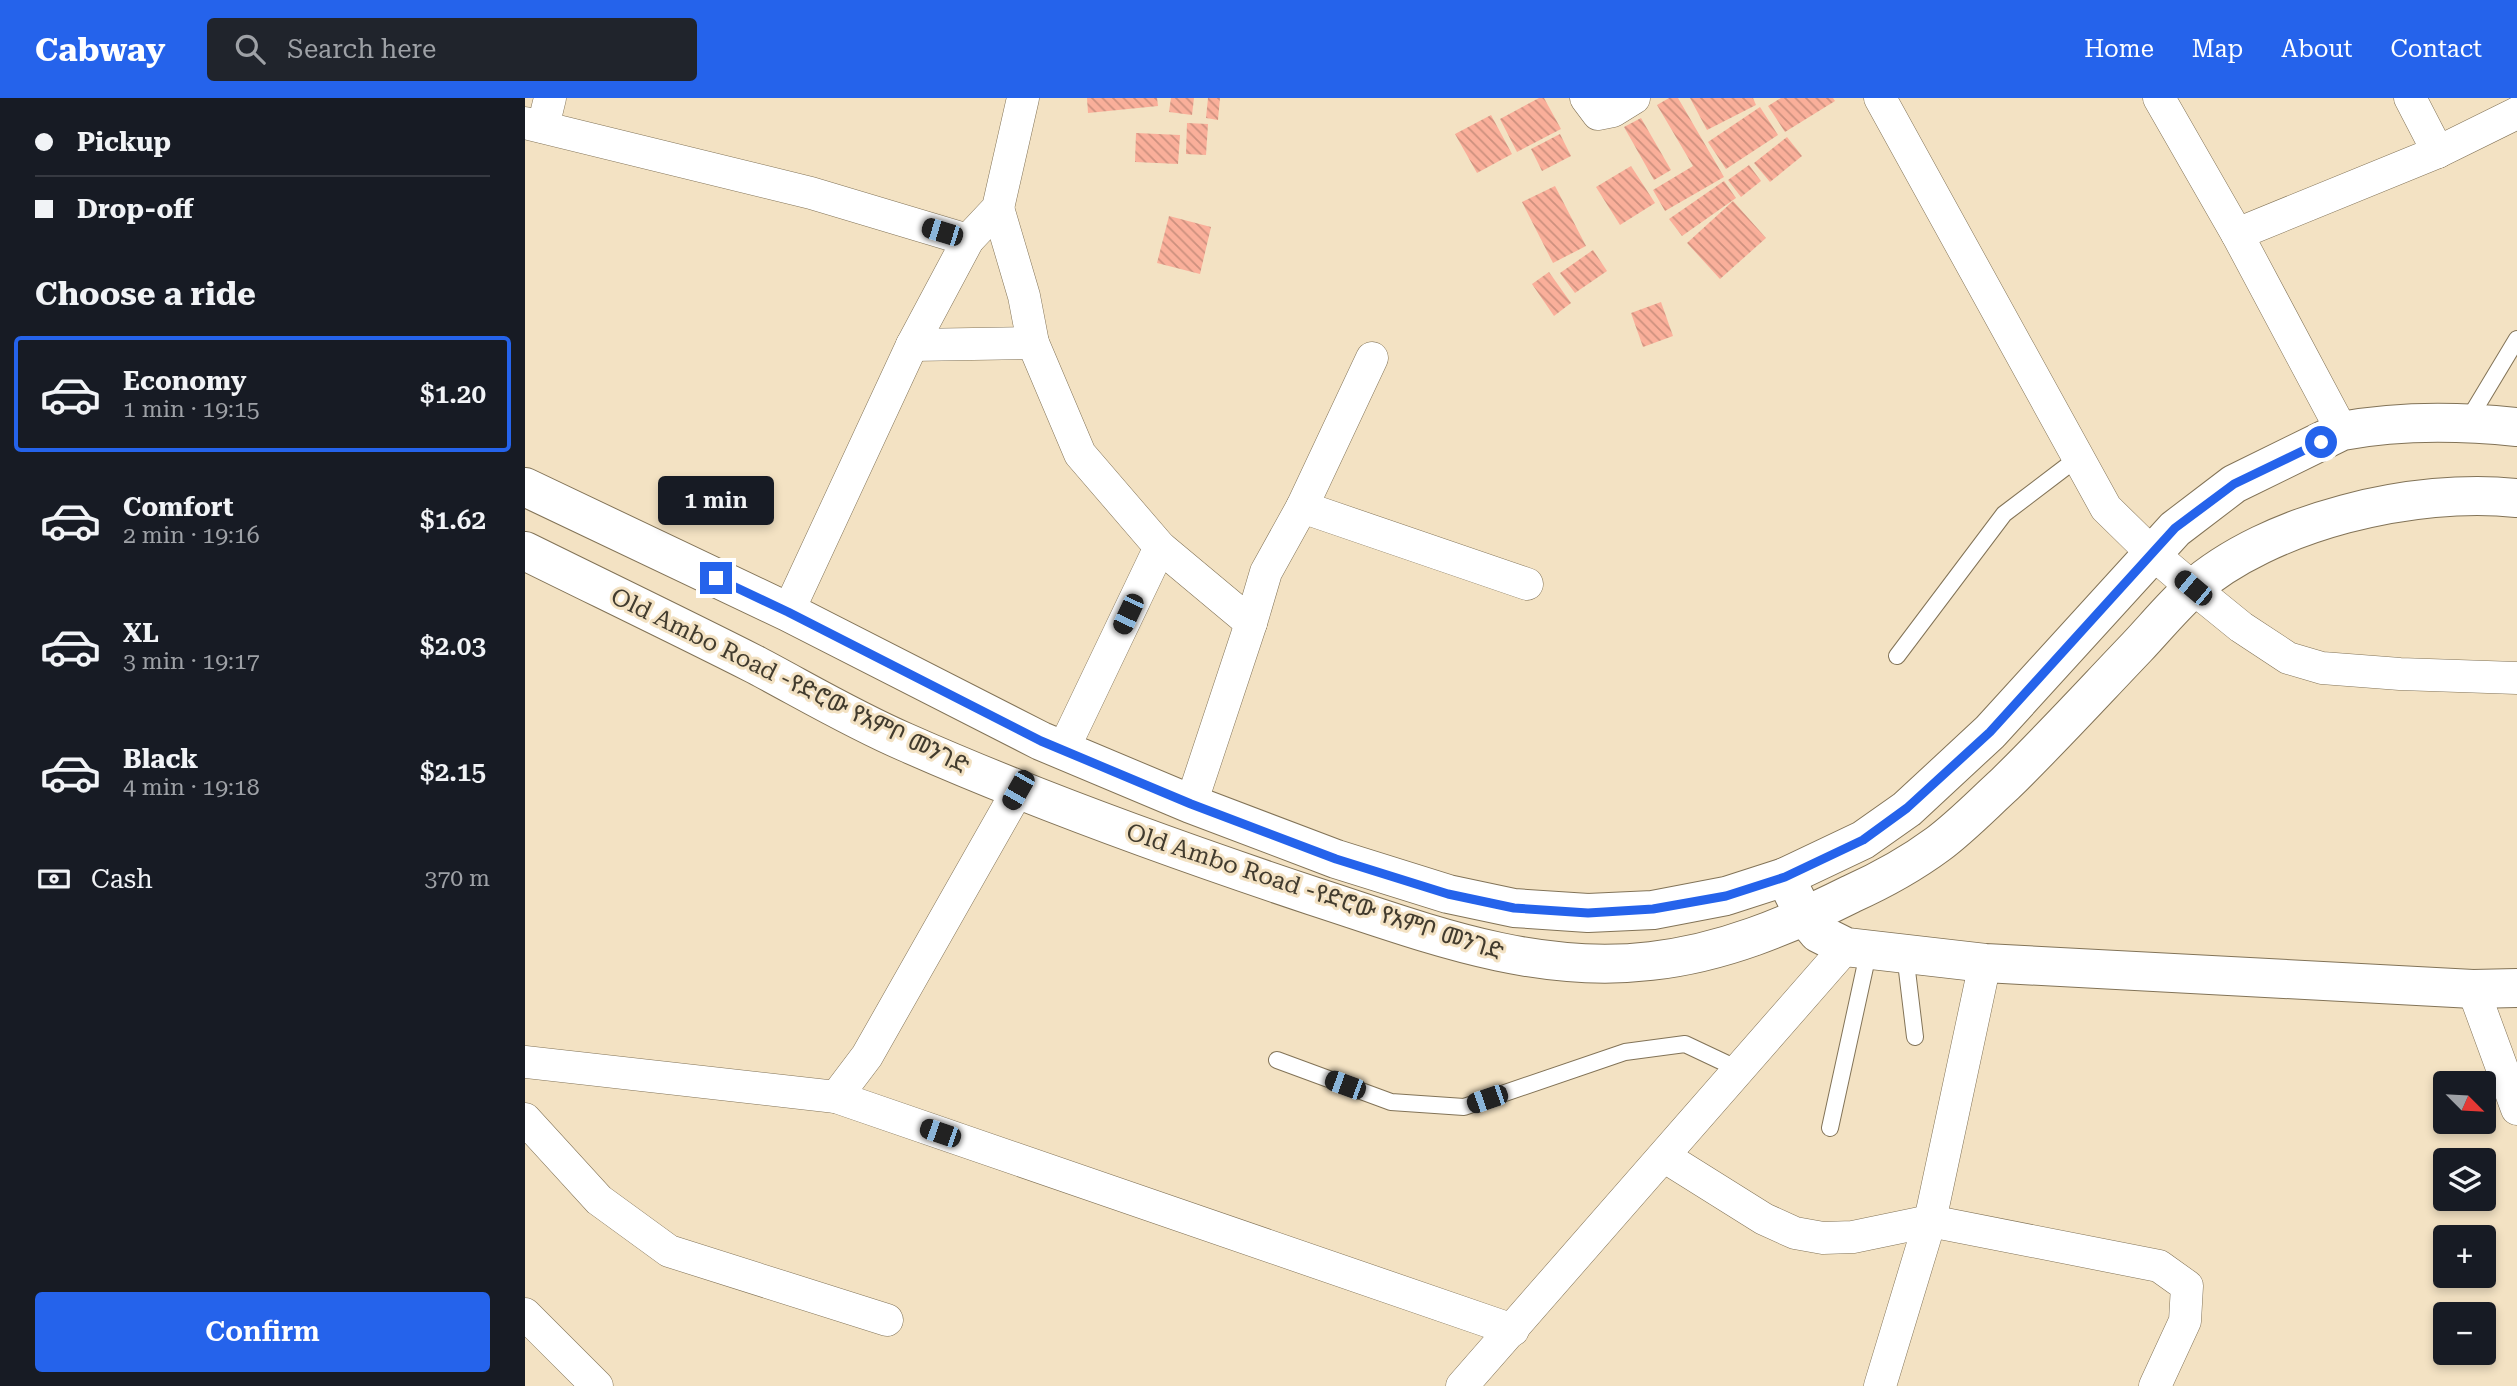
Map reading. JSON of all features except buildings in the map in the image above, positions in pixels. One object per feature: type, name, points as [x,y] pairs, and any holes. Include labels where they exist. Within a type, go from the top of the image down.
[{"type":"main road","name":"Old Ambo Road -የድሮው የአምቦ መንገድ","points":[[525,487],[788,612],[1063,750],[1191,804],[1336,859],[1448,894],[1514,908],[1588,913],[1653,909],[1726,896],[1785,877],[1863,840],[1917,800],[1990,732],[2175,528],[2234,484],[2342,431],[2421,423],[2467,422],[2517,427]]},
{"type":"main road","name":"Old Ambo Road -የድሮው የአምቦ መንገድ","points":[[525,551],[752,663],[899,740],[1018,790],[1176,850],[1443,938],[1518,957],[1588,964],[1649,961],[1700,953],[1734,944],[1805,918],[1891,875],[1940,843],[2031,758],[2193,588],[2244,554],[2298,530],[2372,506],[2429,497],[2470,495],[2517,498]]},
{"type":"main road","points":[[1785,877],[1805,918],[1818,933],[1873,950],[1985,963],[2473,989],[2517,988]]},
{"type":"street","points":[[1023,98],[999,208],[1024,296],[1033,343],[1080,454],[1160,547],[1251,623]]},
{"type":"street","points":[[1586,98],[1598,114],[1613,111],[1634,98]]},
{"type":"street","points":[[1880,98],[2106,508],[2153,554],[2241,627],[2288,658],[2322,667],[2400,674],[2517,678]]},
{"type":"street","points":[[2159,98],[2237,234],[2342,431]]},
{"type":"street","points":[[2410,98],[2438,152]]},
{"type":"street","points":[[2237,234],[2438,152],[2517,113]]},
{"type":"street","points":[[539,116],[968,240]]},
{"type":"street","points":[[788,612],[912,345],[968,240],[999,208]]},
{"type":"street","points":[[912,345],[1033,343]]},
{"type":"street","points":[[1191,804],[1266,572],[1302,506],[1371,358]]},
{"type":"street","points":[[1302,506],[1527,584]]},
{"type":"street","points":[[1063,750],[1160,547]]},
{"type":"street","points":[[836,1097],[867,1056],[1018,790]]},
{"type":"street","points":[[1462,1386],[1665,1157],[1738,1069],[1873,950]]},
{"type":"street","points":[[1880,1386],[1930,1221],[1985,963]]},
{"type":"street","points":[[2473,989],[2517,1109]]},
{"type":"street","points":[[525,1062],[836,1097],[1513,1330]]},
{"type":"street","points":[[525,1119],[599,1200],[669,1251],[887,1321]]},
{"type":"street","points":[[1665,1157],[1764,1219],[1795,1233],[1823,1238],[1853,1237],[1930,1221],[2159,1266],[2187,1286],[2185,1321],[2155,1386]]},
{"type":"street","points":[[525,1314],[597,1386]]},
{"type":"lane","points":[[2467,422],[2517,339]]},
{"type":"lane","points":[[1897,656],[2004,514],[2079,457]]},
{"type":"lane","points":[[1873,950],[1915,1037]]},
{"type":"lane","points":[[1830,1128],[1873,950]]},
{"type":"lane","points":[[1277,1060],[1391,1102],[1464,1107],[1625,1052],[1685,1045],[1738,1069]]},
{"type":"route","points":[[716,578],[1041,741],[1191,804],[1336,859],[1448,894],[1514,908],[1588,913],[1653,909],[1726,896],[1785,877],[1863,840],[1907,808],[1954,768],[1990,732],[2175,528],[2234,484],[2321,442]]}]
